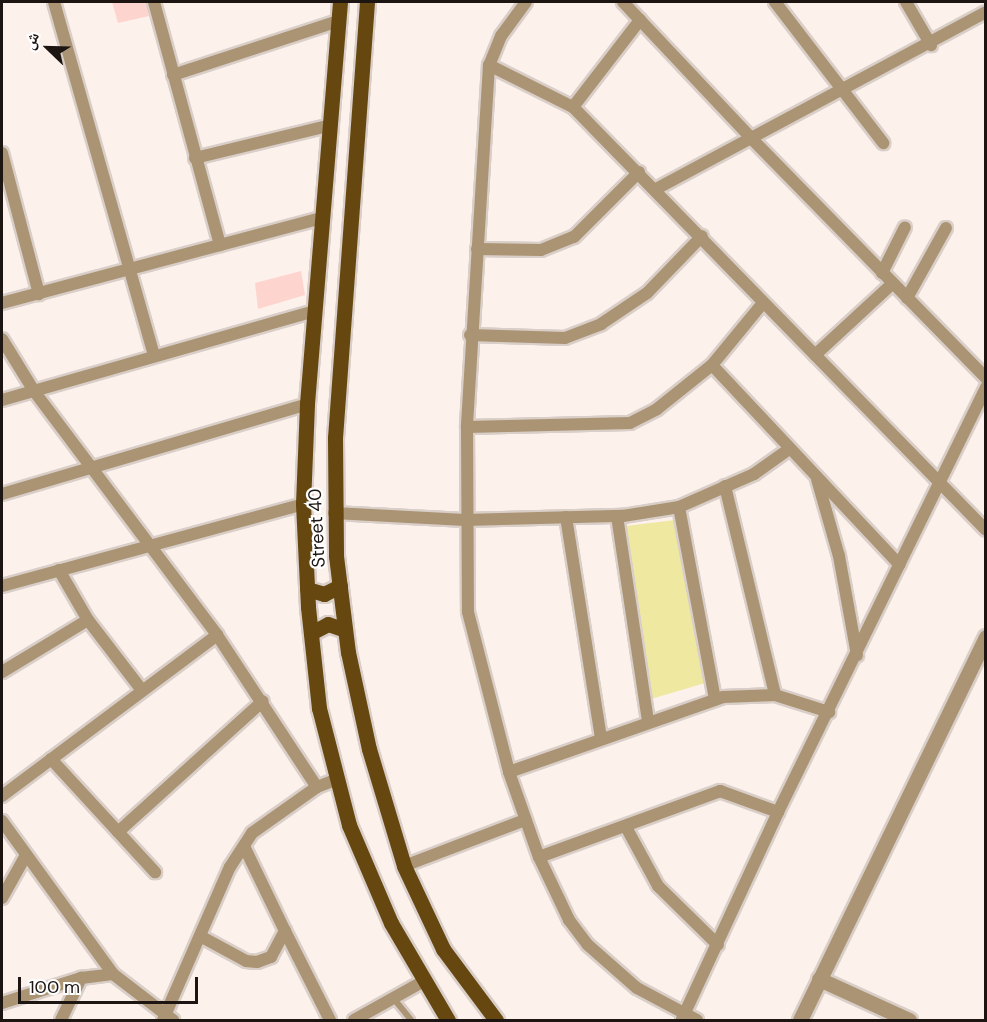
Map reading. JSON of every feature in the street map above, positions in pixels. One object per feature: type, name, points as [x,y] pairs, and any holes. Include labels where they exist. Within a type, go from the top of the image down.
[{"type":"main road","name":"Street 40","points":[[340,2],[307,404],[303,504],[311,633],[319,708],[335,780],[349,825],[391,922],[448,1020]]},
{"type":"main road","name":"Street 40","points":[[367,2],[335,438],[334,513],[345,630],[369,749],[404,866],[443,948],[496,1020]]},
{"type":"main road","points":[[307,589],[324,594],[340,586]]},
{"type":"main road","points":[[311,633],[328,624],[345,630]]},
{"type":"street","points":[[54,2],[154,355]]},
{"type":"street","points":[[154,2],[220,245]]},
{"type":"street","points":[[526,2],[501,36],[489,65],[470,335],[465,520],[468,612],[509,772],[539,857],[569,920],[588,945],[637,988],[683,1017],[697,1020]]},
{"type":"street","points":[[623,2],[753,140],[986,378]]},
{"type":"street","points":[[775,2],[883,143]]},
{"type":"street","points":[[906,2],[931,45]]},
{"type":"street","points":[[656,189],[931,45],[986,12]]},
{"type":"street","points":[[573,108],[640,20]]},
{"type":"street","points":[[173,75],[338,21]]},
{"type":"street","points":[[489,65],[573,108],[702,236],[763,303],[986,530]]},
{"type":"street","points":[[195,158],[331,125]]},
{"type":"street","points":[[2,153],[39,294]]},
{"type":"street","points":[[477,249],[541,250],[574,237],[639,172]]},
{"type":"street","points":[[2,303],[322,218]]},
{"type":"street","points":[[882,273],[904,227]]},
{"type":"street","points":[[907,298],[946,228]]},
{"type":"street","points":[[470,335],[565,338],[601,324],[647,293],[702,236]]},
{"type":"street","points":[[815,355],[893,283]]},
{"type":"street","points":[[467,427],[630,423],[657,409],[711,365],[763,303]]},
{"type":"street","points":[[2,400],[315,310]]},
{"type":"street","points":[[2,339],[34,391],[217,635],[263,701],[317,787]]},
{"type":"street","points":[[711,365],[900,565]]},
{"type":"street","points":[[683,1017],[778,812],[857,655],[986,387]]},
{"type":"street","points":[[2,494],[89,466],[307,404]]},
{"type":"street","points":[[334,513],[465,520],[618,516],[679,507],[754,474],[789,449]]},
{"type":"street","points":[[816,477],[839,556],[857,655]]},
{"type":"street","points":[[725,486],[775,695]]},
{"type":"street","points":[[2,586],[303,504]]},
{"type":"street","points":[[679,507],[715,699]]},
{"type":"street","points":[[618,516],[648,722]]},
{"type":"street","points":[[566,517],[601,738]]},
{"type":"street","points":[[59,570],[88,620],[141,689]]},
{"type":"street","points":[[2,672],[88,620]]},
{"type":"street","points":[[2,796],[141,689],[217,635]]},
{"type":"street","points":[[800,1020],[986,637]]},
{"type":"street","points":[[509,772],[715,699],[775,695],[829,712]]},
{"type":"street","points":[[118,832],[263,701]]},
{"type":"street","points":[[51,759],[155,872]]},
{"type":"street","points":[[2,821],[113,974],[167,1019],[230,867],[252,833],[317,787],[335,780]]},
{"type":"street","points":[[539,857],[720,791],[778,812]]},
{"type":"street","points":[[404,866],[525,820]]},
{"type":"street","points":[[626,827],[658,886],[718,945]]},
{"type":"street","points":[[244,846],[330,1020]]},
{"type":"street","points":[[2,898],[26,855]]},
{"type":"street","points":[[200,936],[246,962],[257,962],[271,957],[285,932]]},
{"type":"street","points":[[2,1003],[81,978],[113,974]]},
{"type":"street","points":[[62,1020],[81,978]]},
{"type":"street","points":[[819,979],[909,1020]]},
{"type":"street","points":[[354,1020],[424,981]]},
{"type":"lane","points":[[394,999],[411,1020]]},
{"type":"shaded area","points":[[675,520],[705,683],[651,699],[626,526]]},
{"type":"building","points":[[112,2],[146,2],[149,16],[118,23]]},
{"type":"building","points":[[301,271],[305,295],[258,309],[255,283]]}]
